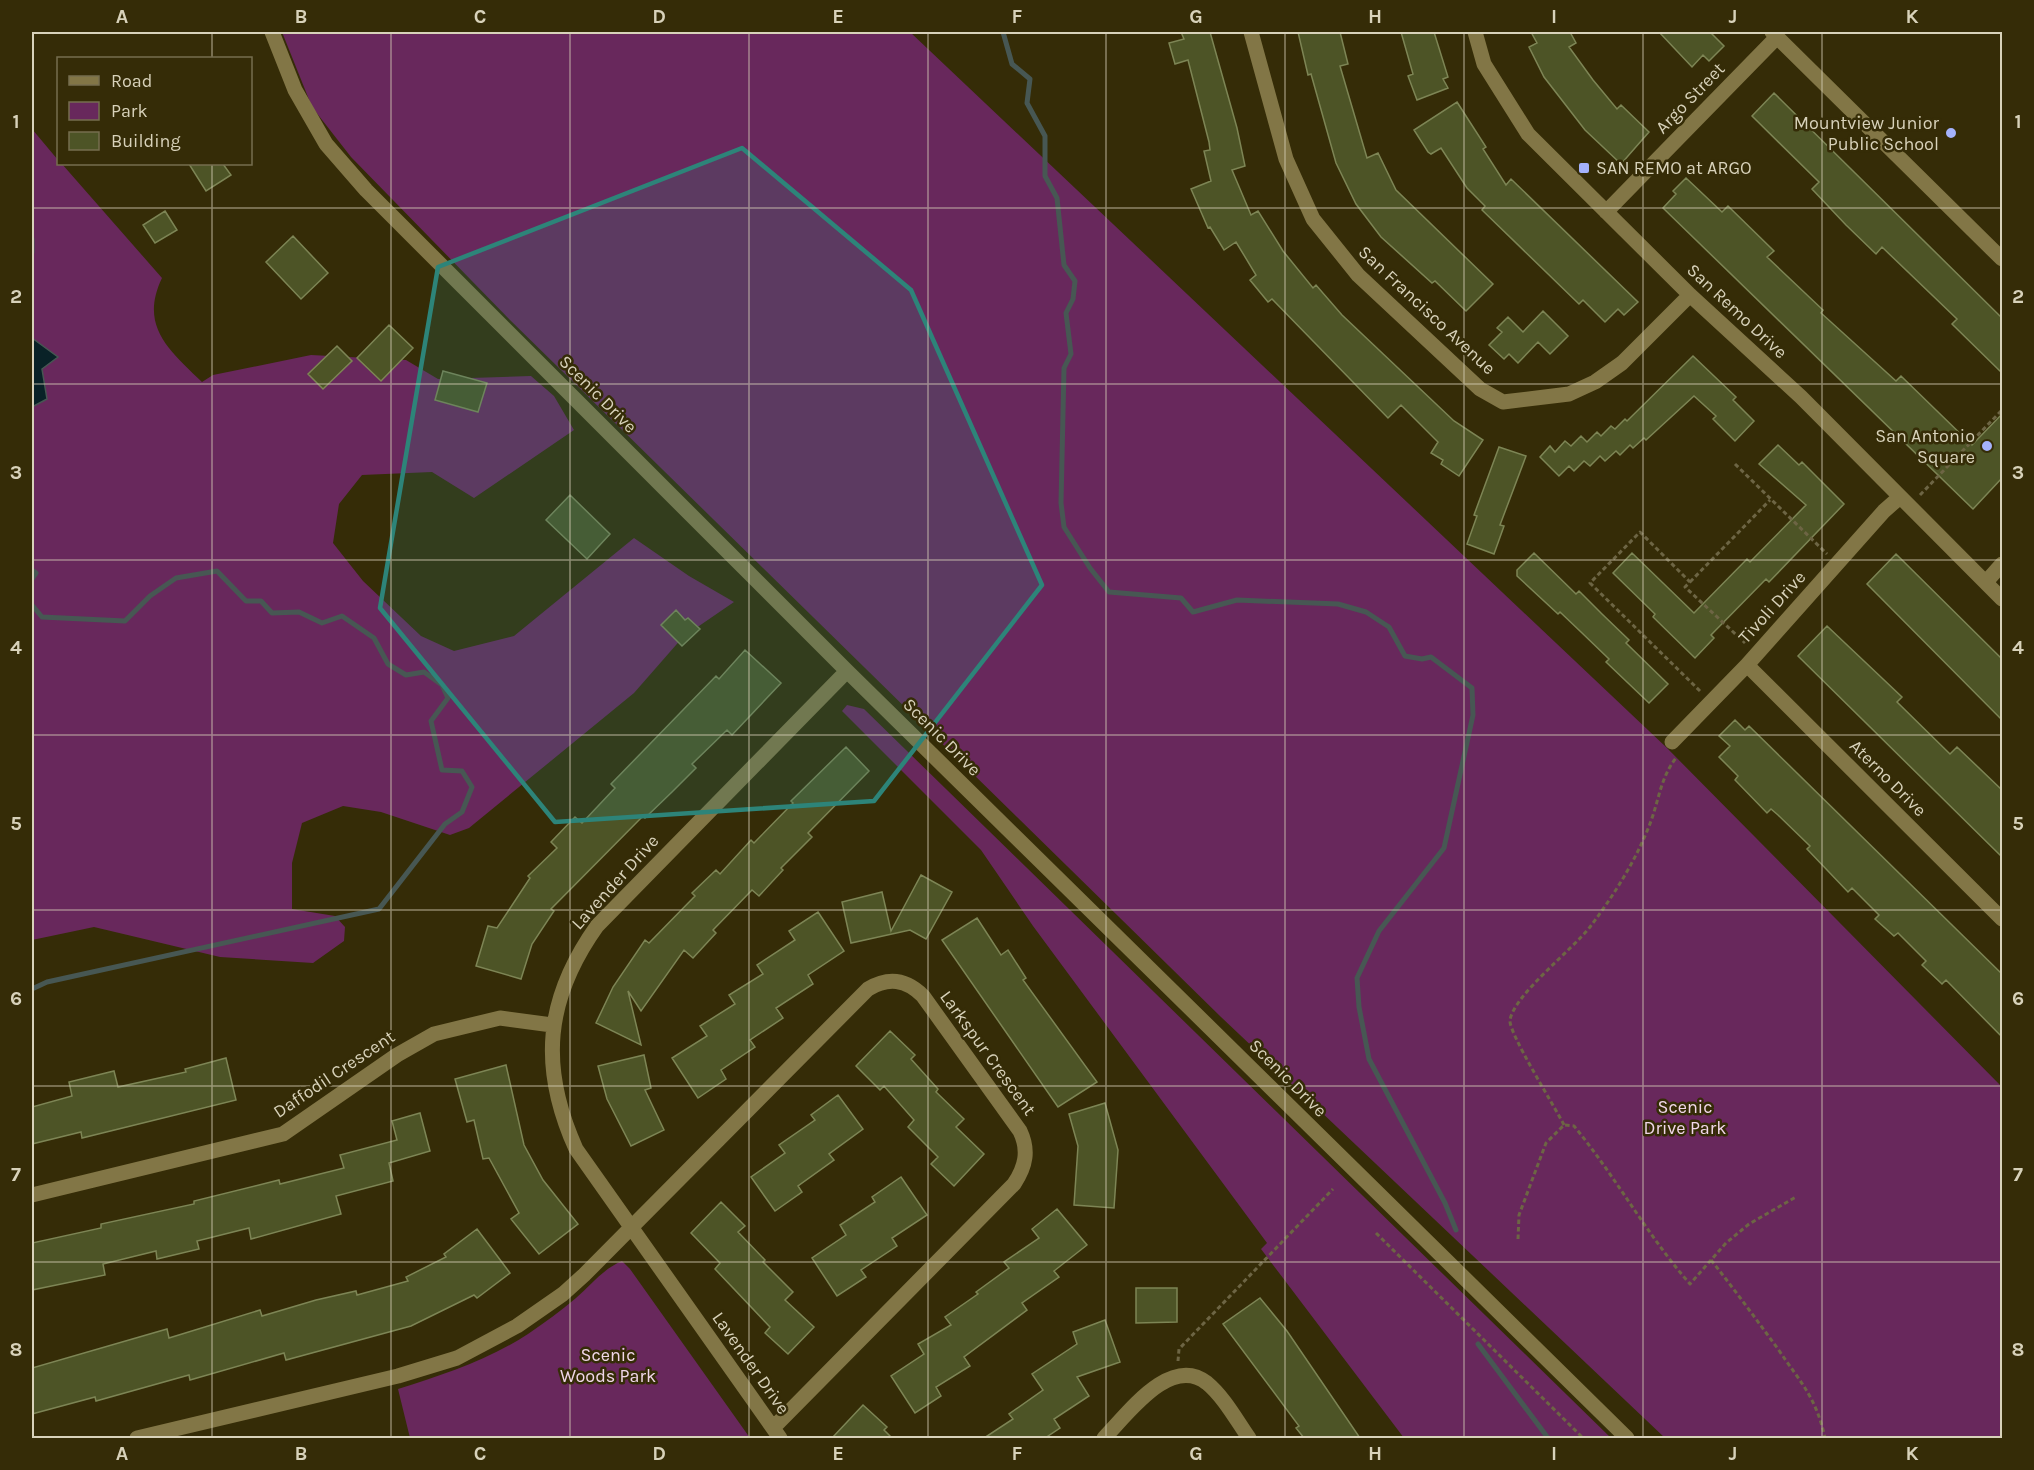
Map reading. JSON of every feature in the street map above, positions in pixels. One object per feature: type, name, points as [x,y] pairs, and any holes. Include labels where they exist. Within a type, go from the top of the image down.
[{"type":"street","name":"Scenic Drive","points":[[272,32],[295,90],[326,144],[366,190],[847,671],[1627,1438]]},
{"type":"street","name":"San Francisco Avenue","points":[[1251,32],[1286,159],[1313,219],[1358,275],[1480,389],[1503,402],[1569,394],[1595,382],[1622,363],[1690,295]]},
{"type":"street","name":"San Remo Drive","points":[[1475,32],[1484,64],[1528,134],[1690,295],[1801,397],[2002,598]]},
{"type":"street","name":"Argo Street","points":[[1606,212],[1774,34]]},
{"type":"street","points":[[1774,34],[2002,259]]},
{"type":"street","name":"Tivoli Drive","points":[[1672,742],[1747,664],[1884,511],[1900,497]]},
{"type":"street","points":[[1986,582],[2002,564]]},
{"type":"street","name":"Aterno Drive","points":[[1747,664],[2002,919]]},
{"type":"street","name":"Lavender Drive","points":[[776,1433],[582,1158],[567,1128],[555,1088],[552,1025],[573,961],[597,926],[847,671]]},
{"type":"street","name":"Larkspur Crescent","points":[[631,1229],[868,989],[879,982],[892,980],[907,983],[916,989],[972,1063],[1024,1141],[1025,1161],[1019,1177],[776,1433]]},
{"type":"street","name":"Daffodil Crescent","points":[[32,1195],[283,1134],[397,1054],[434,1034],[500,1018],[552,1025]]},
{"type":"street","points":[[137,1438],[398,1377],[457,1358],[484,1346],[544,1308],[584,1275],[631,1229]]},
{"type":"street","points":[[1104,1438],[1159,1383],[1181,1375],[1195,1376],[1207,1383],[1249,1438]]},
{"type":"path","points":[[1918,497],[2002,410]]},
{"type":"path","points":[[1735,464],[1830,558]]},
{"type":"path","points":[[1746,644],[1685,587],[1770,501]]},
{"type":"path","points":[[1690,582],[1640,532],[1590,583],[1700,691]]},
{"type":"path","points":[[1564,1125],[1549,1093],[1520,1049],[1510,1021],[1514,1010],[1532,988],[1589,928],[1618,885],[1652,820],[1663,780],[1678,756],[1672,742]]},
{"type":"path","points":[[1518,1239],[1519,1215],[1546,1143],[1564,1125]]},
{"type":"path","points":[[1564,1125],[1574,1126],[1590,1146],[1631,1209],[1690,1284],[1711,1260],[1749,1224],[1796,1197]]},
{"type":"path","points":[[1178,1361],[1179,1349],[1334,1189]]},
{"type":"path","points":[[1376,1233],[1583,1438]]},
{"type":"path","points":[[1711,1260],[1743,1299],[1810,1392],[1820,1413],[1825,1438]]},
{"type":"highlighted area","points":[[742,148],[911,290],[1042,585],[874,801],[555,822],[380,608],[438,267]]},
{"type":"green space","name":"Scenic Drive Park","points":[[282,32],[910,32],[1667,748],[2002,1087],[2002,1438],[1665,1438],[1221,1017],[510,320],[351,157],[312,107]]},
{"type":"green space","points":[[32,129],[57,159],[57,165],[63,165],[162,278],[154,310],[156,324],[169,348],[202,382],[213,375],[311,355],[406,360],[438,379],[531,376],[554,396],[574,430],[474,498],[432,472],[362,475],[339,504],[333,543],[363,581],[421,636],[454,651],[514,636],[634,538],[689,576],[734,602],[683,637],[634,693],[469,828],[450,835],[381,812],[343,806],[302,823],[292,863],[292,909],[335,916],[345,927],[344,941],[313,963],[220,957],[94,927],[32,940],[32,407],[47,399],[42,369],[58,357],[32,338]]},
{"type":"green space","points":[[847,705],[864,709],[1611,1438],[1404,1438],[1261,1249],[1267,1243],[1033,926],[981,850],[842,711]]},
{"type":"green space","name":"Scenic Woods Park","points":[[622,1261],[750,1438],[410,1438],[398,1389],[465,1366],[513,1343],[558,1312],[603,1273]]},
{"type":"water","points":[[32,338],[58,357],[42,369],[47,399],[32,407]]},
{"type":"building","points":[[1181,32],[1210,32],[1237,128],[1245,166],[1232,170],[1251,215],[1258,211],[1283,251],[1313,288],[1316,285],[1342,315],[1454,421],[1483,440],[1459,476],[1441,464],[1443,460],[1431,453],[1438,442],[1401,405],[1388,418],[1272,299],[1268,302],[1250,280],[1256,275],[1236,242],[1224,250],[1210,227],[1208,228],[1191,189],[1211,181],[1204,151],[1210,150],[1209,142],[1188,60],[1175,64],[1169,43],[1184,39]]},
{"type":"building","points":[[1298,32],[1340,32],[1348,64],[1340,66],[1367,158],[1378,153],[1396,190],[1493,284],[1466,311],[1435,281],[1432,283],[1381,237],[1356,204],[1336,163],[1311,74],[1308,75]]},
{"type":"building","points":[[1401,32],[1434,32],[1448,77],[1443,79],[1448,88],[1417,100],[1408,76],[1413,74]]},
{"type":"building","points":[[1531,32],[1570,32],[1576,43],[1569,47],[1593,80],[1617,109],[1621,105],[1649,132],[1621,164],[1585,130],[1544,77],[1529,47],[1537,43]]},
{"type":"building","points":[[1659,32],[1710,32],[1724,46],[1709,61],[1703,55],[1692,67]]},
{"type":"building","points":[[1774,93],[2002,318],[2002,373],[1952,324],[1957,319],[1882,247],[1876,254],[1846,225],[1812,189],[1819,182],[1752,116]]},
{"type":"building","points":[[1457,102],[1486,147],[1483,149],[1506,185],[1511,179],[1638,302],[1624,315],[1618,309],[1605,322],[1583,300],[1579,304],[1482,210],[1485,206],[1467,188],[1441,148],[1431,154],[1428,152],[1414,130]]},
{"type":"building","points":[[190,165],[224,165],[231,175],[206,191]]},
{"type":"building","points":[[1686,178],[1722,212],[1728,206],[1774,251],[1767,257],[1823,310],[1821,313],[1896,381],[1901,376],[1972,445],[2002,414],[2002,478],[1973,509],[1663,208],[1676,194],[1673,191]]},
{"type":"building","points":[[165,211],[177,230],[155,243],[143,225]]},
{"type":"building","points":[[293,236],[328,273],[301,299],[266,262]]},
{"type":"building","points":[[1543,311],[1568,336],[1550,354],[1538,342],[1518,363],[1509,354],[1504,359],[1489,345],[1502,332],[1497,328],[1508,317],[1523,332]]},
{"type":"building","points":[[389,325],[413,348],[381,381],[357,358]]},
{"type":"building","points":[[337,346],[352,361],[323,389],[308,374]]},
{"type":"building","points":[[1693,356],[1736,397],[1733,400],[1754,421],[1735,441],[1713,419],[1716,416],[1694,396],[1646,440],[1644,438],[1633,448],[1630,445],[1620,455],[1616,451],[1605,461],[1600,456],[1590,466],[1584,461],[1574,471],[1569,466],[1559,476],[1540,457],[1550,446],[1555,452],[1565,441],[1571,446],[1581,436],[1587,442],[1597,432],[1601,436],[1611,426],[1615,429],[1625,419],[1627,421]]},
{"type":"building","points":[[443,371],[487,383],[478,412],[435,400]]},
{"type":"building","points":[[1778,445],[1799,465],[1802,462],[1844,504],[1769,582],[1766,579],[1711,635],[1714,638],[1695,658],[1613,573],[1632,553],[1694,613],[1747,559],[1750,562],[1806,505],[1759,464]]},
{"type":"building","points":[[1499,447],[1526,456],[1500,525],[1504,526],[1494,554],[1467,544],[1477,516],[1474,515]]},
{"type":"building","points":[[570,495],[610,534],[587,559],[546,520]]},
{"type":"building","points":[[1534,553],[1576,594],[1579,591],[1629,640],[1626,643],[1668,684],[1649,703],[1606,662],[1609,659],[1581,632],[1517,576],[1517,570]]},
{"type":"building","points":[[1896,554],[2002,659],[2002,720],[1867,584]]},
{"type":"building","points":[[676,610],[685,620],[688,618],[700,629],[682,646],[661,625]]},
{"type":"building","points":[[1827,626],[1902,697],[1897,702],[1950,754],[1957,747],[2002,790],[2002,857],[1798,656]]},
{"type":"building","points":[[745,650],[781,683],[732,735],[727,730],[692,764],[696,768],[645,818],[643,816],[551,909],[554,911],[532,944],[521,979],[476,966],[488,926],[497,928],[530,878],[528,876],[557,848],[551,842],[575,817],[582,823],[615,788],[611,784],[716,676],[719,679]]},
{"type":"building","points":[[1735,720],[1745,730],[1749,726],[2002,974],[2002,1037],[1946,980],[1942,984],[1922,965],[1926,961],[1898,933],[1894,936],[1875,919],[1879,915],[1852,888],[1848,892],[1807,849],[1810,846],[1778,815],[1771,809],[1767,813],[1735,780],[1738,776],[1719,757],[1730,746],[1719,736]]},
{"type":"building","points":[[846,747],[869,771],[808,833],[812,837],[781,868],[783,870],[759,896],[752,890],[713,930],[716,933],[693,958],[684,950],[641,1011],[628,991],[641,1045],[596,1023],[613,987],[645,940],[649,943],[695,896],[692,893],[716,870],[720,874],[751,840],[754,843],[793,803],[791,801]]},
{"type":"building","points":[[921,875],[952,892],[926,939],[910,930],[851,943],[842,902],[882,892],[891,931]]},
{"type":"building","points":[[818,912],[844,951],[808,975],[813,984],[776,1008],[783,1018],[750,1040],[755,1047],[721,1070],[726,1079],[698,1098],[672,1058],[707,1036],[700,1026],[735,1004],[729,995],[763,974],[757,965],[795,940],[789,931]]},
{"type":"building","points":[[977,918],[1001,955],[1008,950],[1026,978],[1023,980],[1097,1082],[1058,1107],[942,940]]},
{"type":"building","points":[[890,1031],[915,1055],[911,1059],[938,1089],[936,1092],[964,1119],[956,1127],[984,1154],[954,1186],[931,1164],[938,1157],[908,1127],[914,1120],[884,1086],[880,1090],[856,1066]]},
{"type":"building","points":[[644,1055],[651,1088],[645,1090],[664,1130],[631,1146],[607,1099],[598,1066]]},
{"type":"building","points":[[226,1058],[236,1100],[82,1138],[81,1132],[32,1144],[32,1107],[72,1096],[69,1082],[114,1071],[118,1087],[186,1072],[185,1069]]},
{"type":"building","points":[[506,1065],[524,1145],[543,1180],[578,1224],[539,1254],[511,1219],[519,1213],[489,1158],[483,1159],[474,1120],[467,1122],[455,1079]]},
{"type":"building","points":[[838,1095],[863,1129],[829,1154],[834,1160],[798,1186],[802,1192],[775,1211],[751,1177],[785,1153],[779,1145],[815,1120],[811,1115]]},
{"type":"building","points":[[1105,1103],[1118,1150],[1114,1208],[1074,1205],[1078,1146],[1069,1114]]},
{"type":"building","points":[[420,1113],[430,1151],[389,1163],[393,1181],[336,1196],[341,1214],[251,1239],[249,1228],[197,1241],[199,1249],[157,1259],[156,1251],[103,1264],[105,1275],[32,1290],[32,1243],[101,1228],[101,1224],[194,1204],[194,1201],[279,1180],[280,1184],[344,1168],[340,1155],[397,1140],[392,1121]]},
{"type":"building","points":[[901,1177],[927,1215],[892,1238],[897,1246],[861,1270],[866,1277],[837,1296],[812,1258],[846,1235],[840,1225],[875,1202],[872,1197]]},
{"type":"building","points":[[721,1202],[745,1226],[738,1232],[765,1260],[763,1262],[793,1292],[785,1300],[814,1327],[788,1354],[765,1333],[770,1327],[715,1269],[720,1263],[691,1233]]},
{"type":"building","points":[[1057,1209],[1087,1245],[1054,1271],[1059,1277],[1022,1303],[1027,1310],[964,1357],[970,1366],[936,1387],[941,1396],[915,1413],[891,1376],[924,1354],[918,1344],[951,1325],[945,1317],[1009,1268],[1004,1262],[1039,1238],[1032,1229]]},
{"type":"building","points":[[477,1229],[510,1273],[477,1298],[474,1295],[411,1326],[286,1360],[284,1353],[190,1380],[189,1375],[96,1401],[95,1397],[32,1414],[32,1368],[167,1329],[169,1338],[260,1310],[262,1316],[316,1300],[356,1291],[357,1295],[408,1281],[406,1277],[446,1257],[444,1254]]},
{"type":"building","points":[[1136,1288],[1177,1288],[1177,1322],[1136,1323]]},
{"type":"building","points":[[1260,1298],[1287,1331],[1360,1438],[1304,1438],[1296,1428],[1299,1426],[1223,1324]]},
{"type":"building","points":[[1105,1320],[1120,1362],[1077,1377],[1089,1396],[1054,1419],[1060,1428],[1045,1438],[984,1438],[1013,1419],[1009,1414],[1043,1390],[1032,1374],[1077,1344],[1073,1332]]},
{"type":"building","points":[[863,1405],[887,1427],[884,1430],[892,1438],[832,1438]]},
{"type":"waterway","points":[[1003,32],[1012,64],[1030,79],[1027,103],[1045,136],[1045,176],[1057,198],[1064,265],[1075,281],[1073,299],[1066,313],[1071,354],[1064,368],[1061,503],[1064,527],[1090,568],[1109,592],[1181,598],[1193,612],[1237,600],[1338,604],[1366,612],[1389,627],[1405,656],[1422,659],[1431,657],[1472,688],[1473,715],[1444,848],[1379,931],[1357,978],[1359,1007],[1369,1059],[1445,1203],[1456,1230]]},
{"type":"waterway","points":[[32,239],[32,252]]},
{"type":"waterway","points":[[32,570],[36,573],[32,579]]},
{"type":"waterway","points":[[32,605],[42,617],[125,621],[150,596],[176,578],[217,571],[246,601],[261,601],[272,613],[299,612],[322,623],[342,616],[374,638],[388,664],[406,675],[424,672],[442,685],[448,698],[431,721],[442,770],[462,771],[472,787],[462,812],[445,824],[379,909],[47,982],[32,989]]},
{"type":"waterway","points":[[1478,1344],[1548,1438]]},
{"type":"place","name":"Mountview Junior Public School","points":[[1951,133]]},
{"type":"place","name":"SAN REMO at ARGO","points":[[1584,168]]},
{"type":"place","name":"San Antonio Square","points":[[1987,446]]}]
